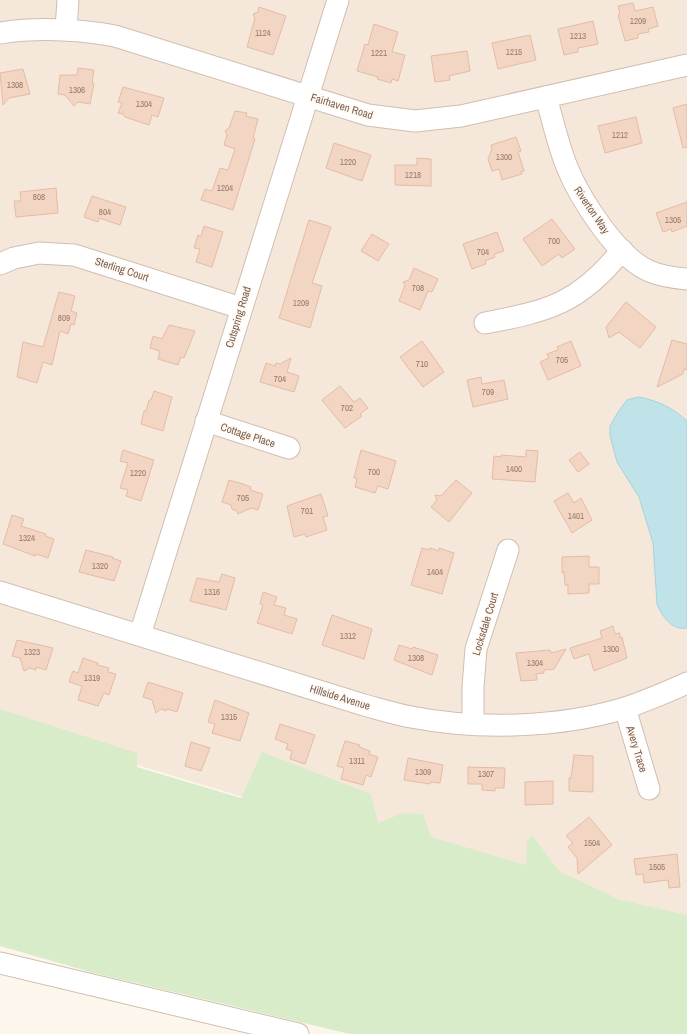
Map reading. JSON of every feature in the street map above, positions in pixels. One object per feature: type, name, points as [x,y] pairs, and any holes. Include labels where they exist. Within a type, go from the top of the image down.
[{"type":"street","points":[[66,29],[68,0]]},
{"type":"street","name":"Cutspring Road","points":[[140,635],[338,0]]},
{"type":"street","name":"Fairhaven Road","points":[[0,33],[25,30],[66,29],[115,36],[379,118],[415,121],[461,116],[687,65]]},
{"type":"street","name":"Riverton Way","points":[[546,97],[558,142],[574,184],[593,215],[622,250],[648,270],[671,278],[687,279]]},
{"type":"street","points":[[485,323],[534,314],[568,300],[601,275],[622,250]]},
{"type":"street","name":"Sterling Court","points":[[0,264],[14,258],[39,253],[74,255],[241,308]]},
{"type":"street","name":"Cottage Place","points":[[206,422],[289,448]]},
{"type":"street","name":"Locksdale Court","points":[[473,724],[473,687],[476,649],[508,550]]},
{"type":"street","name":"Hillside Avenue","points":[[0,592],[377,708],[411,717],[446,722],[531,725],[589,717],[625,708],[687,683]]},
{"type":"street","name":"Avery Trace","points":[[625,708],[650,789]]},
{"type":"street","points":[[0,963],[298,1034]]},
{"type":"shaded area","points":[[0,0],[687,0],[687,930],[0,724]]},
{"type":"green space","points":[[0,709],[137,753],[137,767],[241,798],[262,752],[371,794],[378,823],[403,813],[423,814],[431,837],[526,865],[527,841],[532,835],[559,871],[620,900],[687,915],[687,1034],[350,1034],[94,973],[0,946]]},
{"type":"water","points":[[638,397],[652,400],[664,405],[687,421],[687,628],[677,627],[668,622],[657,604],[653,543],[639,497],[617,462],[610,436],[610,426],[618,412],[627,400]]},
{"type":"building","points":[[633,3],[635,11],[653,7],[658,26],[648,29],[649,32],[638,34],[638,38],[625,41],[618,15],[620,14],[618,6]]},
{"type":"building","points":[[259,7],[286,16],[273,55],[247,47],[255,18],[253,14],[258,12]]},
{"type":"building","points":[[593,21],[598,44],[578,48],[578,52],[564,55],[558,29]]},
{"type":"building","points":[[374,24],[398,32],[392,52],[405,55],[398,81],[392,79],[391,83],[377,79],[378,77],[357,71],[365,44],[368,45]]},
{"type":"building","points":[[530,35],[536,60],[498,69],[492,43]]},
{"type":"building","points":[[467,51],[470,71],[449,76],[450,80],[435,82],[431,56]]},
{"type":"building","points":[[78,68],[94,70],[92,83],[94,84],[90,104],[78,102],[74,106],[65,95],[58,94],[60,75],[77,75]]},
{"type":"building","points":[[23,69],[30,94],[9,98],[3,105],[0,73]]},
{"type":"building","points":[[123,87],[164,98],[158,117],[152,115],[149,125],[125,117],[123,114],[118,113],[122,103],[118,102]]},
{"type":"building","points":[[687,104],[687,147],[683,148],[673,108]]},
{"type":"building","points":[[235,111],[247,113],[246,116],[258,119],[253,138],[255,139],[233,210],[201,200],[205,189],[212,191],[220,168],[228,170],[235,149],[224,145],[227,135],[225,131],[229,128]]},
{"type":"building","points":[[636,117],[642,143],[605,153],[598,126]]},
{"type":"building","points":[[516,137],[521,151],[518,152],[524,171],[521,172],[522,174],[502,180],[499,169],[492,171],[488,159],[492,149],[491,145]]},
{"type":"building","points":[[334,143],[371,155],[362,181],[326,168]]},
{"type":"building","points":[[417,158],[431,159],[431,186],[395,185],[395,165],[417,165]]},
{"type":"building","points":[[56,188],[58,213],[16,217],[14,201],[21,201],[20,192]]},
{"type":"building","points":[[92,196],[126,207],[120,225],[99,218],[98,222],[84,217]]},
{"type":"building","points":[[687,202],[687,226],[672,232],[671,229],[663,232],[656,213]]},
{"type":"building","points":[[552,219],[575,249],[562,258],[559,254],[542,266],[523,239]]},
{"type":"building","points":[[309,220],[331,227],[312,283],[322,286],[310,328],[279,318]]},
{"type":"building","points":[[204,226],[223,232],[212,267],[196,262],[200,249],[194,248],[198,235],[201,236]]},
{"type":"building","points":[[497,232],[504,251],[494,254],[495,257],[485,261],[486,264],[472,269],[463,244]]},
{"type":"building","points":[[372,234],[389,244],[378,261],[361,251]]},
{"type":"building","points":[[414,268],[438,279],[432,292],[428,291],[420,310],[399,301],[405,285],[403,282],[409,280]]},
{"type":"building","points":[[59,292],[75,296],[71,311],[77,313],[74,325],[71,324],[68,334],[60,331],[52,365],[43,362],[37,383],[17,377],[23,342],[43,347]]},
{"type":"building","points":[[626,302],[656,327],[640,348],[619,332],[609,338],[606,327]]},
{"type":"building","points":[[169,325],[195,331],[184,358],[181,357],[178,365],[158,359],[160,351],[150,348],[153,336],[162,339]]},
{"type":"building","points":[[672,340],[687,344],[687,370],[684,369],[683,374],[657,387]]},
{"type":"building","points":[[422,341],[444,372],[423,387],[400,357]]},
{"type":"building","points":[[571,341],[581,366],[548,380],[540,362],[549,358],[547,354],[558,350],[557,347]]},
{"type":"building","points":[[291,358],[287,372],[299,376],[294,392],[260,382],[266,363],[275,366],[276,363],[280,364]]},
{"type":"building","points":[[481,377],[482,384],[504,380],[508,399],[473,407],[467,380]]},
{"type":"building","points":[[340,386],[354,402],[360,398],[368,408],[360,414],[362,416],[345,428],[322,400]]},
{"type":"building","points":[[154,391],[172,397],[163,431],[141,424],[144,411],[146,411],[149,400],[151,400]]},
{"type":"building","points":[[123,450],[154,460],[141,501],[126,496],[128,490],[120,488],[128,463],[120,461]]},
{"type":"building","points":[[361,450],[396,461],[388,489],[378,486],[375,493],[355,487],[357,479],[354,478]]},
{"type":"building","points":[[526,450],[538,451],[535,482],[492,479],[494,456],[501,457],[501,455],[526,457]]},
{"type":"building","points":[[580,452],[589,464],[578,472],[569,460]]},
{"type":"building","points":[[229,480],[251,487],[250,490],[263,494],[258,510],[251,508],[238,514],[237,511],[232,509],[231,505],[222,502]]},
{"type":"building","points":[[456,480],[472,493],[449,522],[431,507],[437,500],[435,495],[441,496]]},
{"type":"building","points":[[568,493],[574,503],[581,498],[592,520],[572,533],[554,501]]},
{"type":"building","points":[[321,494],[328,516],[323,517],[327,530],[306,537],[305,534],[294,537],[287,506]]},
{"type":"building","points":[[12,515],[24,519],[21,526],[46,534],[45,536],[54,539],[48,558],[36,554],[35,556],[3,544]]},
{"type":"building","points":[[422,548],[429,550],[430,548],[439,551],[439,548],[454,553],[442,594],[411,585]]},
{"type":"building","points":[[86,550],[113,557],[112,558],[121,561],[114,581],[79,572]]},
{"type":"building","points":[[589,556],[589,567],[599,567],[599,584],[589,584],[589,593],[568,594],[568,585],[565,585],[564,572],[562,573],[562,557]]},
{"type":"building","points":[[222,574],[235,578],[226,610],[190,601],[197,578],[219,582]]},
{"type":"building","points":[[263,592],[277,597],[274,605],[286,608],[284,615],[297,619],[292,634],[257,623],[263,605],[260,604]]},
{"type":"building","points":[[332,615],[372,629],[364,659],[322,645]]},
{"type":"building","points":[[613,626],[615,634],[620,633],[620,638],[622,637],[627,658],[594,671],[589,654],[574,659],[570,648],[602,638],[600,631]]},
{"type":"building","points":[[17,640],[53,648],[46,670],[36,667],[36,670],[30,668],[24,671],[20,658],[12,656]]},
{"type":"building","points":[[399,645],[412,649],[413,647],[438,655],[432,675],[394,660]]},
{"type":"building","points":[[566,649],[554,669],[544,670],[544,673],[536,674],[537,680],[521,681],[516,653],[550,650],[551,653]]},
{"type":"building","points":[[83,658],[98,663],[97,665],[109,668],[108,672],[116,674],[109,695],[104,693],[98,706],[78,700],[82,686],[69,682],[73,671],[78,673]]},
{"type":"building","points":[[148,682],[183,693],[177,712],[161,709],[156,713],[152,700],[143,697]]},
{"type":"building","points":[[215,700],[249,713],[240,741],[212,733],[215,724],[208,722]]},
{"type":"building","points":[[280,724],[315,735],[305,764],[290,759],[292,751],[286,749],[288,744],[275,739]]},
{"type":"building","points":[[345,741],[360,745],[359,747],[370,751],[369,754],[378,757],[371,777],[366,775],[363,785],[341,779],[344,768],[337,766]]},
{"type":"building","points":[[191,742],[210,748],[201,771],[185,766]]},
{"type":"building","points":[[574,755],[593,756],[593,792],[569,791],[569,778],[571,778]]},
{"type":"building","points":[[408,758],[443,765],[440,783],[431,782],[430,784],[404,780]]},
{"type":"building","points":[[468,767],[505,768],[504,788],[495,788],[495,791],[482,790],[482,784],[468,784]]},
{"type":"building","points":[[553,781],[553,804],[525,805],[525,782]]},
{"type":"building","points":[[589,817],[612,845],[578,874],[577,858],[568,847],[573,843],[566,836]]},
{"type":"building","points":[[677,854],[680,887],[669,888],[668,880],[644,883],[643,874],[636,875],[634,859]]}]
